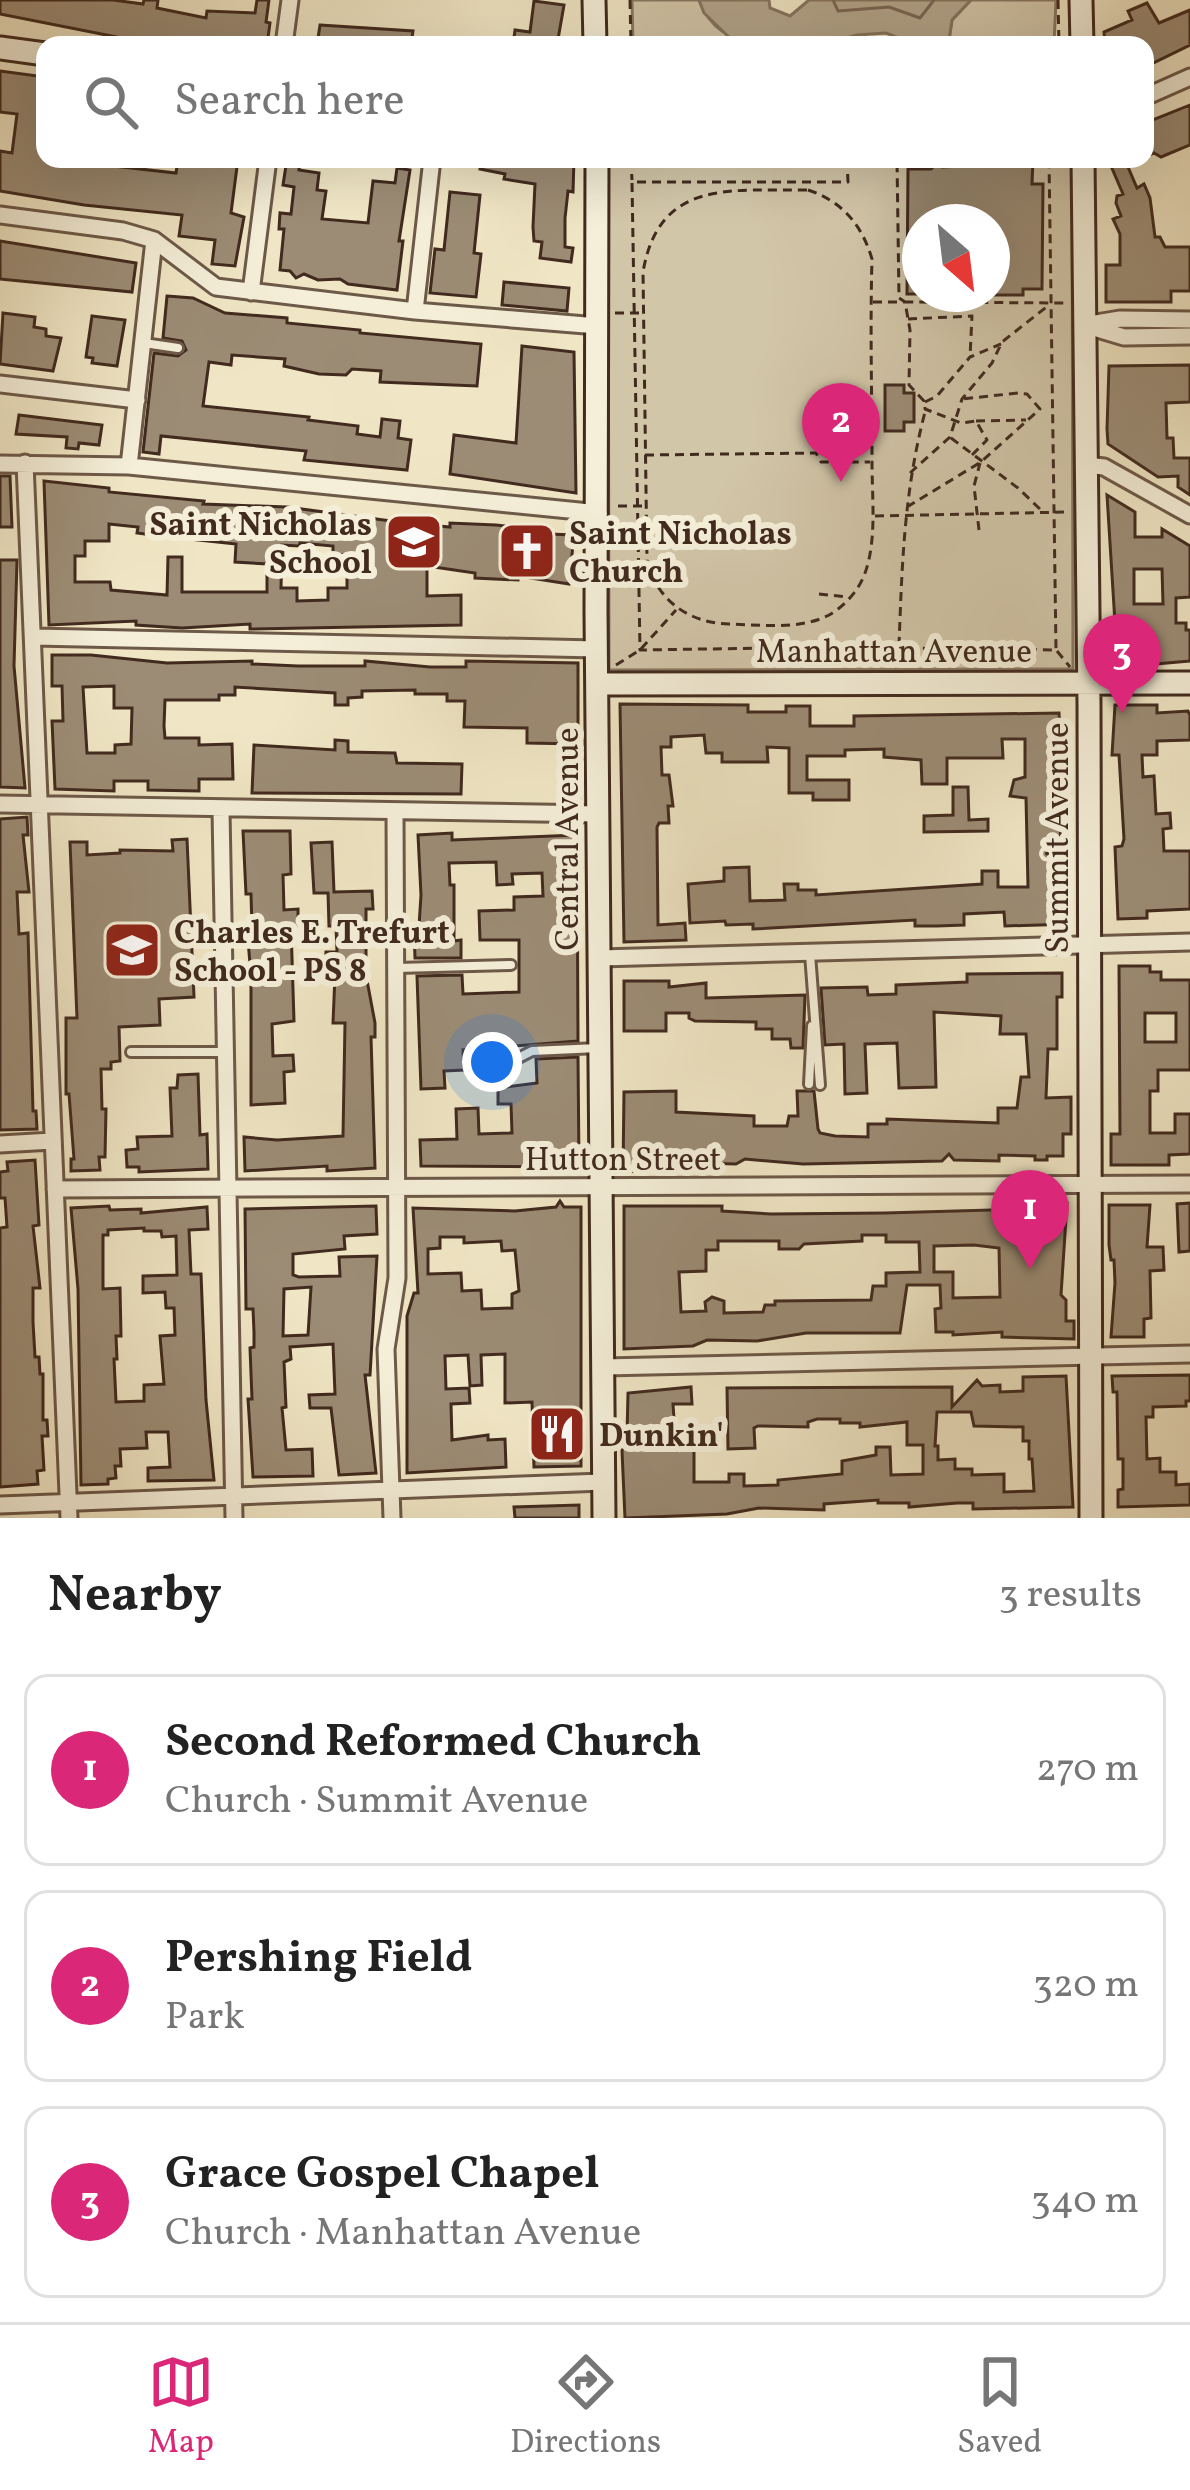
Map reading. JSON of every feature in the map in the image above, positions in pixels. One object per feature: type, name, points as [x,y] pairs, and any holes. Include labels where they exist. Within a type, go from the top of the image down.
[{"type":"street","points":[[285,36],[290,0]]},
{"type":"street","points":[[595,0],[596,36]]},
{"type":"street","points":[[1081,0],[1082,36]]},
{"type":"street","points":[[0,48],[36,52]]},
{"type":"street","points":[[1154,93],[1190,77]]},
{"type":"street","points":[[250,292],[267,168]]},
{"type":"street","points":[[415,311],[431,168]]},
{"type":"street","name":"Central Avenue","points":[[598,168],[606,320],[608,510],[597,649],[604,1518]]},
{"type":"street","name":"Summit Avenue","points":[[1083,168],[1086,465],[1079,676],[1089,945],[1091,1518]]},
{"type":"street","points":[[0,215],[123,231],[154,240],[216,287],[415,311],[606,320]]},
{"type":"street","points":[[129,466],[154,240]]},
{"type":"street","points":[[1084,325],[1120,319],[1190,320]]},
{"type":"street","points":[[1084,325],[1124,337],[1190,336]]},
{"type":"street","points":[[0,384],[137,400]]},
{"type":"street","points":[[25,463],[69,1510]]},
{"type":"street","points":[[0,464],[129,466],[608,510]]},
{"type":"street","points":[[1086,465],[1104,466],[1190,515]]},
{"type":"street","points":[[34,637],[597,649]]},
{"type":"street","name":"Manhattan Avenue","points":[[598,684],[1079,676],[1190,683]]},
{"type":"street","points":[[0,805],[599,814]]},
{"type":"street","points":[[221,810],[234,1518]]},
{"type":"street","points":[[392,1518],[386,1349],[397,1278],[395,812]]},
{"type":"street","points":[[600,958],[1190,942]]},
{"type":"street","points":[[0,1144],[52,1141]]},
{"type":"street","name":"Hutton Street","points":[[55,1190],[1190,1184]]},
{"type":"street","points":[[604,1367],[1190,1354]]},
{"type":"street","points":[[0,1504],[69,1510],[233,1495],[603,1482]]},
{"type":"lane","points":[[143,343],[178,348]]},
{"type":"lane","points":[[810,953],[812,1024],[817,1037],[814,1085]]},
{"type":"lane","points":[[395,968],[511,965]]},
{"type":"lane","points":[[497,1069],[532,1052],[600,1048]]},
{"type":"lane","points":[[131,1052],[224,1052]]},
{"type":"path","points":[[630,0],[631,36]]},
{"type":"path","points":[[1058,0],[1059,36]]},
{"type":"path","points":[[631,168],[640,650]]},
{"type":"path","points":[[632,182],[848,182],[847,168]]},
{"type":"path","points":[[897,168],[898,298],[902,301]]},
{"type":"path","points":[[1049,168],[1056,650],[1079,676]]},
{"type":"path","points":[[762,191],[763,182]]},
{"type":"path","points":[[807,182],[808,190]]},
{"type":"path","points":[[808,190],[844,209],[867,242],[872,259],[869,560],[850,598],[829,615],[801,624],[708,622],[677,609],[654,582],[647,562],[643,313],[647,249],[670,214],[709,191],[808,190]]},
{"type":"path","points":[[872,302],[902,302]]},
{"type":"path","points":[[1010,303],[1070,303]]},
{"type":"path","points":[[899,648],[904,515],[925,405],[970,357],[1002,343],[1053,303]]},
{"type":"path","points":[[906,312],[909,385],[925,405],[955,420],[1028,420]]},
{"type":"path","points":[[970,357],[973,312]]},
{"type":"path","points":[[606,320],[643,313]]},
{"type":"path","points":[[908,319],[972,316]]},
{"type":"path","points":[[909,475],[950,437],[962,399],[1002,343]]},
{"type":"path","points":[[962,399],[1027,394],[1040,409]]},
{"type":"path","points":[[907,507],[981,462],[1040,409],[1055,407]]},
{"type":"path","points":[[972,455],[987,440],[976,421]]},
{"type":"path","points":[[950,437],[1043,512]]},
{"type":"path","points":[[645,455],[816,453],[820,462],[872,462]]},
{"type":"path","points":[[979,530],[974,486],[981,462]]},
{"type":"path","points":[[608,510],[645,506]]},
{"type":"path","points":[[873,517],[1071,512]]},
{"type":"path","points":[[831,585],[834,595]]},
{"type":"path","points":[[820,594],[850,598]]},
{"type":"path","points":[[616,665],[640,650],[677,609]]},
{"type":"path","points":[[767,647],[768,674]]},
{"type":"path","points":[[640,650],[1056,650]]},
{"type":"shaded area","points":[[632,0],[699,0],[709,19],[732,36],[633,36]]},
{"type":"shaded area","points":[[971,0],[1056,0],[1054,36],[950,36],[952,20]]},
{"type":"shaded area","points":[[608,168],[1072,168],[1073,669],[609,670]]},
{"type":"water","points":[[699,0],[769,0],[770,8],[790,16],[809,0],[971,0],[952,20],[950,36],[728,36],[704,13]]},
{"type":"building","points":[[0,0],[143,4],[144,0],[158,0],[157,8],[206,18],[207,11],[255,13],[257,0],[269,0],[266,22],[270,23],[268,36],[111,36],[0,14]]},
{"type":"building","points":[[534,1],[564,5],[559,36],[514,36],[515,30],[530,32]]},
{"type":"building","points":[[1147,3],[1159,23],[1190,10],[1190,45],[1154,63],[1154,36],[1104,36],[1104,32],[1132,20],[1128,11]]},
{"type":"building","points":[[320,25],[413,31],[412,36],[318,36]]},
{"type":"building","points":[[0,71],[36,76],[36,168],[176,173],[177,168],[237,168],[231,213],[244,217],[235,266],[212,264],[215,240],[179,236],[182,215],[0,191],[0,151],[12,153],[17,114],[0,112]]},
{"type":"building","points":[[1190,105],[1190,145],[1161,157],[1154,153],[1154,119]]},
{"type":"building","points":[[286,168],[319,173],[317,190],[326,191],[322,219],[368,223],[373,181],[395,183],[397,168],[410,170],[397,290],[304,274],[296,278],[280,270],[284,229],[279,229],[280,213],[291,214],[294,187],[283,185]]},
{"type":"building","points":[[574,168],[565,218],[565,247],[573,248],[571,262],[540,258],[542,242],[534,241],[533,227],[535,184],[480,169]]},
{"type":"building","points":[[1033,168],[1032,184],[1043,184],[1042,289],[1010,295],[1010,204],[908,204],[908,169]]},
{"type":"building","points":[[1112,168],[1128,168],[1137,188],[1144,184],[1155,237],[1165,247],[1190,247],[1190,291],[1171,291],[1171,302],[1106,302],[1106,265],[1120,265],[1120,234],[1113,219],[1121,216],[1116,203],[1123,194]]},
{"type":"building","points":[[450,192],[480,195],[474,253],[481,254],[476,297],[430,293],[435,249],[444,250]]},
{"type":"building","points":[[0,241],[136,263],[132,292],[0,279]]},
{"type":"building","points":[[504,282],[569,288],[567,311],[502,305]]},
{"type":"building","points":[[167,296],[193,298],[225,313],[287,318],[287,323],[481,344],[477,386],[380,382],[381,371],[319,374],[284,366],[285,359],[232,355],[231,365],[209,362],[203,406],[309,417],[358,426],[357,434],[380,437],[382,419],[400,421],[398,438],[411,440],[407,470],[304,460],[306,451],[161,436],[159,454],[143,452],[154,353],[178,356],[186,350],[182,341],[163,338]]},
{"type":"building","points":[[3,313],[35,317],[34,327],[46,329],[46,336],[61,338],[53,371],[0,364]]},
{"type":"building","points":[[92,316],[125,320],[117,366],[92,363],[93,358],[86,357]]},
{"type":"building","points":[[522,346],[574,352],[576,493],[450,474],[454,435],[516,443]]},
{"type":"building","points":[[1190,365],[1190,402],[1166,403],[1167,438],[1173,438],[1174,458],[1190,458],[1190,495],[1178,487],[1178,476],[1158,477],[1108,444],[1107,429],[1109,366]]},
{"type":"building","points":[[885,385],[904,385],[904,393],[914,393],[914,422],[904,422],[904,431],[885,431]]},
{"type":"building","points":[[19,415],[102,425],[99,445],[79,443],[78,449],[66,448],[67,437],[16,434]]},
{"type":"building","points":[[0,476],[10,476],[12,527],[0,527]]},
{"type":"building","points":[[44,481],[203,504],[287,507],[406,523],[406,518],[427,520],[426,525],[496,525],[523,528],[522,533],[574,535],[569,584],[518,576],[518,580],[475,578],[475,573],[427,566],[427,596],[461,595],[461,625],[250,629],[250,624],[182,628],[136,625],[136,621],[49,625]],"holes":[[[109,524],[138,527],[137,533],[153,535],[154,524],[187,528],[190,539],[236,544],[235,562],[267,564],[267,592],[182,592],[182,557],[168,557],[167,595],[111,590],[110,582],[75,582],[75,556],[85,556],[85,541],[109,541]],[[282,545],[333,546],[333,554],[347,555],[347,588],[328,588],[328,600],[297,601],[297,588],[281,588]]]},
{"type":"building","points":[[1107,495],[1135,512],[1135,537],[1162,537],[1162,529],[1190,546],[1190,597],[1176,598],[1176,623],[1186,623],[1190,630],[1190,661],[1109,668],[1109,623],[1115,623]],"holes":[[[1134,569],[1162,569],[1163,604],[1134,604]]]},
{"type":"building","points":[[0,560],[17,560],[14,666],[25,788],[0,787]]},
{"type":"building","points":[[52,655],[298,666],[365,666],[365,661],[430,667],[466,667],[466,661],[578,663],[578,744],[527,743],[527,728],[464,727],[465,701],[447,701],[447,694],[362,691],[362,697],[348,698],[348,705],[335,705],[335,693],[235,687],[235,695],[219,695],[219,700],[165,700],[164,726],[165,738],[199,738],[199,745],[232,744],[233,779],[199,779],[199,791],[148,790],[148,781],[114,781],[114,791],[55,789],[52,721],[63,721],[62,686],[52,686]],"holes":[[[114,686],[114,708],[132,708],[131,744],[115,745],[115,753],[87,753],[83,687]]]},
{"type":"building","points":[[620,704],[748,705],[748,712],[786,712],[786,706],[810,706],[810,726],[854,726],[854,716],[1059,713],[1064,797],[1060,797],[1061,886],[1070,886],[1071,924],[1005,926],[1004,912],[964,914],[964,925],[937,926],[915,926],[915,920],[753,929],[753,924],[726,925],[725,921],[690,923],[688,884],[724,881],[724,868],[749,867],[750,901],[785,900],[784,884],[816,890],[816,895],[982,884],[982,871],[998,871],[998,887],[1028,887],[1026,798],[1010,796],[1014,780],[1025,777],[1025,739],[1002,739],[1003,758],[947,758],[947,784],[922,784],[921,760],[884,757],[884,749],[807,756],[807,780],[849,780],[849,800],[813,800],[813,793],[789,793],[789,748],[767,747],[768,762],[722,762],[722,753],[706,753],[704,735],[671,737],[671,747],[661,747],[662,775],[669,775],[673,806],[668,806],[669,823],[657,827],[658,925],[685,923],[686,940],[624,942]]},
{"type":"building","points":[[1115,705],[1157,705],[1157,713],[1188,711],[1190,715],[1190,740],[1157,741],[1157,755],[1142,755],[1143,777],[1154,776],[1156,814],[1170,813],[1171,828],[1163,829],[1164,851],[1190,851],[1190,909],[1147,911],[1147,918],[1118,919],[1115,847],[1122,846],[1124,839],[1119,755],[1112,755]]},
{"type":"building","points":[[335,740],[348,741],[348,752],[395,753],[397,763],[462,764],[461,794],[252,793],[254,745],[335,750]]},
{"type":"building","points":[[953,787],[968,787],[969,820],[988,819],[988,831],[924,832],[924,816],[953,815]]},
{"type":"building","points":[[27,817],[28,835],[23,835],[29,892],[17,892],[19,934],[28,933],[37,1129],[0,1130],[0,819]]},
{"type":"building","points":[[243,831],[290,831],[291,874],[283,875],[284,910],[298,909],[298,925],[291,926],[294,1021],[272,1024],[273,1056],[293,1055],[294,1071],[284,1072],[285,1103],[251,1105],[247,928],[252,928]]},
{"type":"building","points":[[452,833],[452,840],[577,835],[578,1041],[463,1050],[464,1070],[444,1071],[445,1088],[421,1089],[417,976],[462,975],[463,994],[519,992],[519,940],[480,940],[479,911],[514,910],[514,897],[543,896],[542,873],[512,874],[513,884],[497,885],[496,862],[449,863],[454,941],[461,940],[461,958],[415,958],[414,927],[419,926],[421,895],[418,835]]},
{"type":"building","name":"Charles E. Trefurt School - PS 8","points":[[187,839],[194,997],[159,999],[160,1025],[119,1027],[120,1061],[111,1062],[111,1069],[101,1069],[105,1157],[99,1157],[100,1170],[71,1171],[66,1018],[77,1018],[70,842],[87,842],[87,855],[173,851],[172,840]]},
{"type":"building","points":[[332,842],[334,892],[372,891],[373,909],[366,909],[366,975],[375,1023],[375,1037],[371,1037],[375,1168],[245,1171],[244,1137],[343,1136],[345,1023],[333,1023],[335,975],[324,975],[326,952],[337,952],[336,926],[329,926],[328,893],[314,893],[311,843]]},
{"type":"building","points":[[1119,966],[1150,966],[1150,972],[1161,972],[1161,980],[1190,980],[1190,1070],[1158,1070],[1158,1091],[1150,1091],[1150,1133],[1175,1133],[1175,1114],[1190,1114],[1190,1154],[1169,1155],[1169,1165],[1111,1165],[1111,1134],[1120,1134]],"holes":[[[1145,1013],[1176,1013],[1176,1042],[1145,1042]]]},
{"type":"building","points":[[1062,973],[1057,1049],[1048,1049],[1046,1098],[1071,1097],[1071,1134],[1063,1134],[1063,1156],[1035,1160],[1035,1156],[999,1155],[999,1161],[954,1160],[949,1154],[942,1161],[803,1164],[745,1159],[736,1164],[697,1163],[688,1169],[623,1172],[624,1092],[676,1091],[676,1112],[754,1116],[754,1126],[787,1126],[789,1116],[798,1116],[797,1091],[814,1091],[818,1129],[835,1136],[868,1137],[868,1124],[887,1124],[887,1119],[998,1123],[998,1108],[1017,1108],[1021,1077],[1029,1077],[1026,1034],[1000,1034],[1001,1016],[934,1012],[936,1087],[899,1088],[897,1043],[865,1044],[867,1093],[845,1094],[844,1044],[825,1045],[821,988],[867,987],[868,995],[896,994],[896,985],[967,982],[967,974]]},
{"type":"building","points":[[624,981],[669,981],[669,987],[706,983],[706,998],[805,995],[803,1048],[791,1048],[790,1039],[772,1039],[772,1029],[756,1029],[756,1022],[695,1021],[689,1013],[666,1013],[666,1031],[624,1031]]},
{"type":"building","points":[[578,1057],[579,1167],[421,1166],[420,1140],[457,1139],[456,1109],[478,1108],[479,1134],[512,1133],[511,1104],[498,1104],[498,1088],[537,1083],[536,1059]]},
{"type":"building","points":[[198,1074],[200,1135],[207,1134],[208,1169],[139,1172],[139,1167],[127,1167],[126,1150],[138,1149],[137,1137],[172,1136],[170,1088],[177,1088],[178,1075]]},
{"type":"building","points":[[35,1160],[39,1225],[33,1226],[40,1288],[33,1288],[33,1322],[48,1436],[42,1436],[44,1470],[37,1471],[38,1484],[0,1487],[0,1228],[7,1227],[0,1172],[8,1171],[7,1162]]},
{"type":"building","points":[[560,1201],[564,1207],[581,1207],[581,1466],[534,1467],[532,1402],[505,1403],[505,1354],[481,1355],[482,1385],[470,1386],[468,1355],[445,1356],[446,1389],[469,1388],[470,1403],[451,1404],[452,1440],[488,1435],[488,1440],[505,1439],[506,1467],[407,1473],[407,1316],[414,1293],[418,1293],[413,1208],[515,1211],[556,1207]],"holes":[[[440,1237],[464,1237],[464,1243],[501,1241],[502,1251],[515,1250],[519,1291],[512,1294],[512,1308],[482,1309],[481,1290],[462,1291],[461,1273],[428,1274],[428,1249],[440,1248]]]},
{"type":"building","points":[[1067,1203],[1061,1295],[1066,1300],[1066,1321],[1074,1321],[1074,1339],[936,1332],[940,1285],[907,1285],[900,1333],[806,1333],[757,1341],[707,1340],[693,1346],[624,1349],[624,1206],[722,1206],[722,1211],[771,1214],[1025,1209],[1024,1204]],"holes":[[[862,1235],[886,1235],[886,1242],[919,1242],[920,1272],[886,1273],[886,1286],[873,1286],[871,1300],[775,1301],[775,1305],[765,1305],[763,1312],[724,1313],[724,1301],[712,1297],[705,1302],[706,1311],[681,1312],[679,1272],[706,1271],[706,1250],[718,1250],[718,1241],[779,1241],[779,1249],[799,1249],[804,1244],[862,1241]],[[934,1246],[999,1248],[1000,1297],[953,1298],[953,1272],[934,1272]]]},
{"type":"building","points":[[1190,1203],[1190,1251],[1179,1252],[1177,1204]]},
{"type":"building","points":[[1109,1205],[1150,1205],[1147,1247],[1163,1247],[1164,1270],[1150,1271],[1151,1318],[1144,1319],[1144,1337],[1111,1337],[1115,1283]]},
{"type":"building","points":[[109,1206],[110,1210],[141,1209],[141,1213],[207,1207],[208,1229],[189,1230],[191,1274],[201,1274],[214,1480],[148,1481],[148,1468],[170,1467],[168,1432],[146,1432],[147,1448],[120,1449],[116,1478],[108,1479],[108,1484],[81,1485],[78,1289],[71,1208]],"holes":[[[108,1230],[176,1236],[177,1275],[143,1276],[143,1293],[165,1292],[166,1308],[174,1308],[175,1335],[160,1336],[164,1384],[144,1385],[144,1401],[116,1402],[120,1288],[103,1289],[103,1235]]]},
{"type":"building","points":[[376,1206],[377,1234],[344,1236],[345,1249],[293,1254],[293,1275],[340,1276],[339,1257],[377,1256],[370,1375],[365,1375],[376,1473],[339,1475],[331,1408],[310,1408],[309,1395],[335,1394],[333,1344],[290,1347],[291,1359],[284,1362],[286,1450],[312,1449],[313,1476],[253,1477],[248,1399],[252,1399],[254,1332],[253,1309],[246,1309],[245,1209]],"holes":[[[311,1287],[308,1335],[283,1336],[284,1289]]]},
{"type":"building","points":[[1190,1375],[1186,1406],[1153,1407],[1153,1417],[1146,1417],[1147,1459],[1160,1458],[1160,1472],[1176,1472],[1176,1485],[1190,1484],[1190,1505],[1118,1507],[1123,1459],[1118,1459],[1117,1392],[1113,1392],[1112,1376]]},
{"type":"building","points":[[1066,1376],[1073,1507],[973,1509],[973,1503],[957,1503],[909,1507],[909,1503],[878,1500],[824,1504],[824,1510],[759,1508],[727,1514],[625,1518],[622,1451],[628,1393],[691,1387],[692,1404],[673,1404],[675,1434],[694,1434],[694,1482],[729,1482],[729,1474],[744,1474],[744,1486],[778,1485],[778,1480],[842,1474],[842,1461],[876,1455],[876,1447],[890,1447],[891,1475],[923,1474],[923,1445],[907,1445],[907,1422],[860,1427],[860,1423],[840,1423],[840,1419],[817,1419],[808,1422],[808,1427],[758,1426],[754,1428],[755,1448],[728,1449],[727,1388],[952,1387],[952,1407],[977,1380],[982,1386],[1000,1385],[1000,1392],[1023,1391],[1023,1377]],"holes":[[[937,1412],[971,1412],[974,1426],[1023,1427],[1034,1491],[1004,1492],[1004,1474],[972,1475],[972,1469],[955,1469],[955,1459],[938,1460]]]},
{"type":"building","points":[[579,1505],[579,1518],[515,1518],[514,1507]]},
{"type":"place","name":"Pershing Field","points":[[841,482]]},
{"type":"place","name":"Saint Nicholas School","points":[[414,542]]},
{"type":"place","name":"Saint Nicholas Church","points":[[527,551]]},
{"type":"place","name":"Grace Gospel Chapel","points":[[1122,713]]},
{"type":"place","name":"Charles E. Trefurt School - PS 8","points":[[132,950]]},
{"type":"place","name":"Second Reformed Church","points":[[1030,1269]]},
{"type":"place","name":"Dunkin'","points":[[557,1434]]}]
